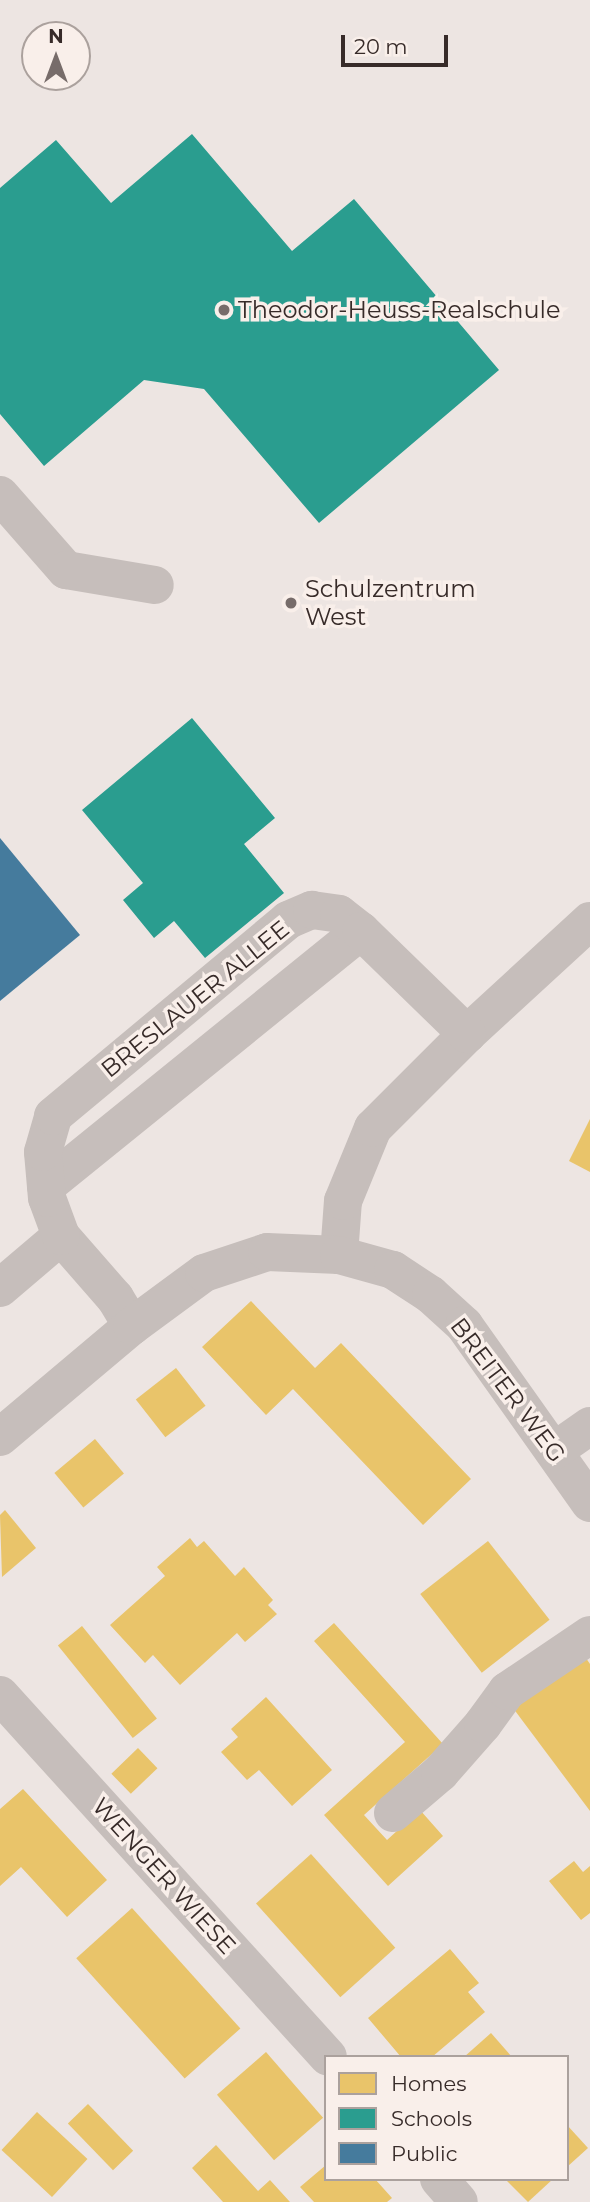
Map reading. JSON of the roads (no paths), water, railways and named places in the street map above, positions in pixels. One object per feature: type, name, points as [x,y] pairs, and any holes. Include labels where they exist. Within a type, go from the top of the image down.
[{"type":"street","points":[[0,495],[66,570],[155,585]]},
{"type":"street","name":"BRESLAUER ALLEE","points":[[123,1312],[61,1236],[46,1186],[43,1152],[53,1116],[288,920],[312,910],[339,914],[361,931],[467,1034]]},
{"type":"street","points":[[0,1437],[123,1312],[204,1273],[267,1252],[339,1255],[343,1201],[373,1128],[467,1034],[590,921]]},
{"type":"street","points":[[46,1186],[361,931]]},
{"type":"street","points":[[0,1288],[61,1236]]},
{"type":"street","name":"BREITER WEG","points":[[339,1255],[393,1270],[430,1295],[464,1325],[590,1503]]},
{"type":"street","points":[[554,1451],[590,1426]]},
{"type":"street","points":[[393,1813],[440,1773],[508,1691],[590,1635]]},
{"type":"street","name":"WENGER WIESE","points":[[0,1695],[326,2055]]},
{"type":"street","points":[[441,2181],[459,2202]]},
{"type":"place","name":"Theodor-Heuss-Realschule","points":[[224,310]]},
{"type":"place","name":"Schulzentrum West","points":[[291,603]]}]
